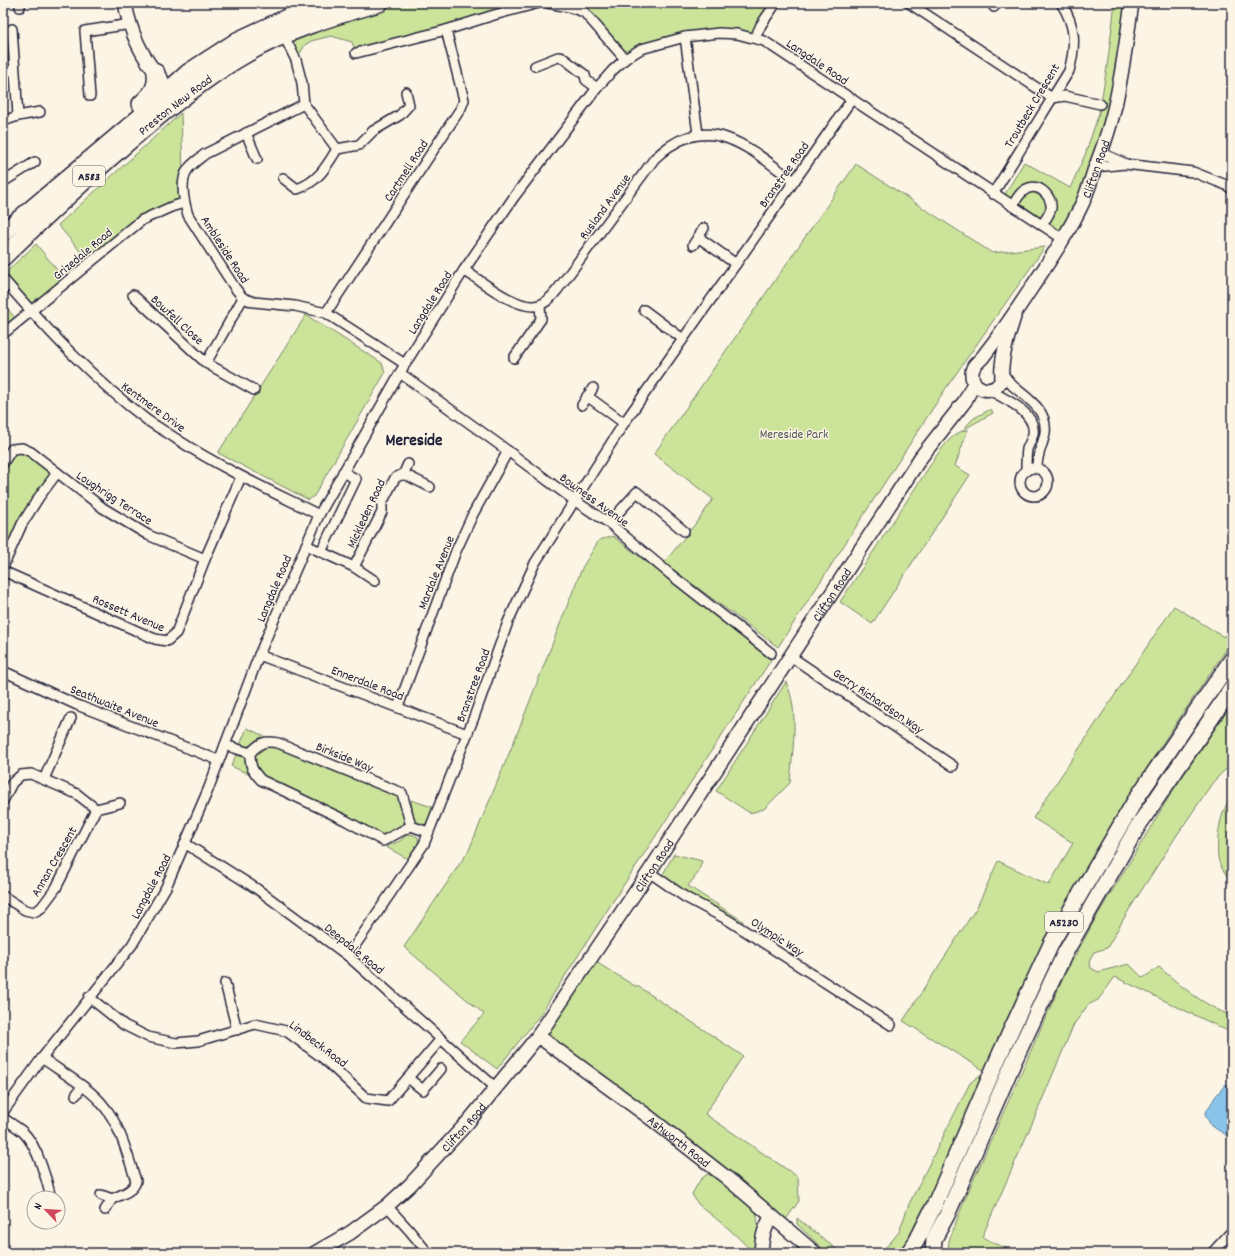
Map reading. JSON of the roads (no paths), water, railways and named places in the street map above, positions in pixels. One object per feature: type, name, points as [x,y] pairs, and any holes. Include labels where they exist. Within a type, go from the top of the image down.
[{"type":"highway","name":"Preston New Road","points":[[3,257],[77,187],[137,135],[194,70],[239,40],[289,17],[328,3]]},
{"type":"highway","name":"Preston New Road","points":[[3,233],[144,114],[174,94],[244,55],[284,36],[328,18],[379,3]]},
{"type":"highway","name":"A583","points":[[95,155],[100,140],[151,95],[156,84],[156,73]]},
{"type":"main road","name":"A5230","points":[[908,1253],[916,1242],[934,1206],[1000,1054],[1052,942],[1136,799],[1232,659]]},
{"type":"main road","name":"A5230","points":[[933,1253],[934,1239],[947,1215],[1014,1061],[1065,954],[1138,826],[1232,688]]},
{"type":"main road","name":"A5230","points":[[941,1253],[947,1215]]},
{"type":"street","points":[[126,3],[130,24],[140,50],[156,73],[174,94]]},
{"type":"street","points":[[356,53],[446,30],[539,3]]},
{"type":"street","points":[[548,3],[569,7],[584,12],[625,59]]},
{"type":"street","points":[[755,38],[761,25],[776,3]]},
{"type":"street","points":[[910,3],[1052,98],[1065,96],[1100,104]]},
{"type":"street","name":"Troutbeck Crescent","points":[[993,194],[1069,70],[1074,53],[1074,39],[1072,25],[1061,3]]},
{"type":"street","name":"Clifton Road","points":[[315,1253],[350,1233],[387,1206],[410,1185],[496,1088],[538,1036],[649,872],[921,457],[965,401],[974,383],[972,370],[1014,317],[1063,239],[1083,201],[1101,153],[1116,103],[1125,56],[1132,3]]},
{"type":"street","points":[[90,96],[85,31],[130,24]]},
{"type":"street","points":[[12,29],[18,116]]},
{"type":"street","name":"Cartmell Road","points":[[326,313],[461,108],[464,100],[446,30]]},
{"type":"street","name":"Langdale Road","points":[[3,1112],[42,1058],[132,945],[166,887],[186,844],[208,790],[259,654],[319,514],[405,364],[464,270],[514,197],[597,88],[625,59],[641,49],[685,37],[719,33],[737,34],[764,41],[1063,239]]},
{"type":"street","points":[[284,36],[296,60],[302,83],[304,104],[338,149]]},
{"type":"street","points":[[685,37],[698,134]]},
{"type":"street","points":[[535,66],[554,58],[563,58],[585,75],[586,80],[597,88]]},
{"type":"street","points":[[3,72],[14,70]]},
{"type":"street","points":[[283,178],[296,189],[308,185],[322,173],[338,149],[359,145],[373,131],[400,115],[409,106],[406,92]]},
{"type":"street","name":"Branstree Road","points":[[348,956],[424,844],[467,734],[508,622],[536,563],[624,424],[852,99]]},
{"type":"street","points":[[184,203],[183,181],[187,170],[205,154],[304,104]]},
{"type":"street","points":[[3,121],[18,116],[40,112]]},
{"type":"street","points":[[246,133],[257,159]]},
{"type":"street","name":"Rusland Avenue","points":[[540,305],[548,300],[558,289],[655,158],[670,146],[681,140],[698,134],[725,136],[745,146],[794,181]]},
{"type":"street","points":[[1101,153],[1125,164]]},
{"type":"street","points":[[3,182],[35,162]]},
{"type":"street","points":[[1096,167],[1125,164],[1193,172],[1226,185],[1232,189]]},
{"type":"street","points":[[1012,206],[1028,188],[1035,188],[1044,192],[1050,199],[1051,206],[1050,211],[1042,225]]},
{"type":"street","name":"Ambleside Road","points":[[184,203],[188,215],[243,298],[254,302],[295,306],[326,313],[405,364]]},
{"type":"street","name":"Grizedale Road","points":[[3,334],[142,220],[184,203]]},
{"type":"street","points":[[692,245],[704,228]]},
{"type":"street","points":[[698,237],[736,264]]},
{"type":"street","points":[[464,270],[508,298],[521,304],[531,306],[540,305],[541,320],[514,358]]},
{"type":"street","name":"Kentmere Drive","points":[[3,279],[31,312],[87,370],[148,421],[209,460],[319,514]]},
{"type":"street","name":"Bowfell Close","points":[[133,295],[206,363],[254,390]]},
{"type":"street","name":"Bowfell Close","points":[[206,363],[243,298]]},
{"type":"street","points":[[644,310],[683,339]]},
{"type":"street","name":"Clifton Road","points":[[941,432],[987,390],[998,385],[1002,378],[1007,340],[1014,317]]},
{"type":"street","points":[[981,360],[991,359],[995,361],[1012,385],[1034,403],[1041,413],[1045,432],[1037,461],[1037,469]]},
{"type":"street","name":"Bowness Avenue","points":[[400,373],[575,501],[609,524],[771,653]]},
{"type":"street","points":[[974,383],[1016,406],[1030,418],[1033,427],[1027,450],[1026,471]]},
{"type":"street","points":[[582,405],[593,388]]},
{"type":"street","points":[[587,396],[624,424]]},
{"type":"street","name":"Loughrigg Terrace","points":[[3,463],[12,449],[22,448],[31,452],[103,508],[148,535],[205,559]]},
{"type":"street","name":"Mardale Avenue","points":[[398,708],[456,550],[473,514],[508,451]]},
{"type":"street","name":"Mickleden Road","points":[[403,475],[408,464]]},
{"type":"street","points":[[1037,469],[1044,473],[1048,482],[1045,490],[1037,496],[1032,496],[1026,494],[1020,486],[1020,481],[1026,471],[1037,469]]},
{"type":"street","points":[[321,552],[356,479],[343,472]]},
{"type":"street","points":[[3,567],[22,524],[39,497],[57,473]]},
{"type":"street","name":"Mickleden Road","points":[[354,567],[382,512],[382,503],[395,478],[403,475],[430,487]]},
{"type":"street","name":"Rossett Avenue","points":[[3,571],[155,640],[166,642],[176,633],[205,559],[241,477]]},
{"type":"street","points":[[630,485],[684,531]]},
{"type":"street","points":[[609,524],[637,492]]},
{"type":"street","points":[[306,545],[354,567],[376,581]]},
{"type":"street","name":"Ennerdale Road","points":[[259,654],[467,734]]},
{"type":"street","name":"Gerry Richardson Way","points":[[790,656],[953,766]]},
{"type":"street","name":"Seathwaite Avenue","points":[[3,670],[77,705],[218,760]]},
{"type":"street","points":[[44,779],[71,718]]},
{"type":"street","name":"Birkside Way","points":[[250,754],[258,744],[268,741],[278,743],[402,793],[411,826]]},
{"type":"street","points":[[225,745],[250,754],[250,764],[253,771],[261,780],[345,820],[383,841],[411,826],[428,832]]},
{"type":"street","points":[[3,801],[12,783],[21,775],[31,774],[77,794],[96,809],[120,803]]},
{"type":"street","name":"Annan Crescent","points":[[3,896],[25,910],[34,912],[41,908],[56,888],[96,809]]},
{"type":"street","name":"Deepdale Road","points":[[186,844],[257,889],[348,956],[496,1088]]},
{"type":"street","name":"Olympic Way","points":[[649,872],[685,897],[728,920],[891,1025]]},
{"type":"street","points":[[225,983],[237,1030]]},
{"type":"street","name":"Lindbeck Road","points":[[89,998],[124,1025],[148,1037],[176,1043],[198,1041],[255,1024],[286,1031],[324,1059],[366,1098],[388,1101],[441,1039]]},
{"type":"street","name":"Ashworth Road","points":[[538,1036],[732,1182],[815,1253]]},
{"type":"street","points":[[42,1058],[86,1089],[103,1104],[115,1122],[136,1181],[129,1190],[112,1199],[105,1210]]},
{"type":"street","points":[[408,1078],[423,1090],[441,1069]]},
{"type":"street","points":[[76,1095],[86,1089]]},
{"type":"street","points":[[3,1118],[24,1133],[38,1155],[49,1190]]},
{"type":"street","points":[[101,1195],[112,1199]]},
{"type":"street","points":[[387,1206],[428,1253]]},
{"type":"street","points":[[761,1253],[762,1238],[765,1228],[772,1216]]},
{"type":"street","points":[[1212,1253],[1232,1231]]},
{"type":"water","points":[[1232,1083],[1232,1137],[1211,1126],[1205,1114],[1215,1097],[1225,1085]]},
{"type":"district","name":"Mereside","points":[[414,439]]},
{"type":"park label","name":"Mereside Park","points":[[794,433]]}]
